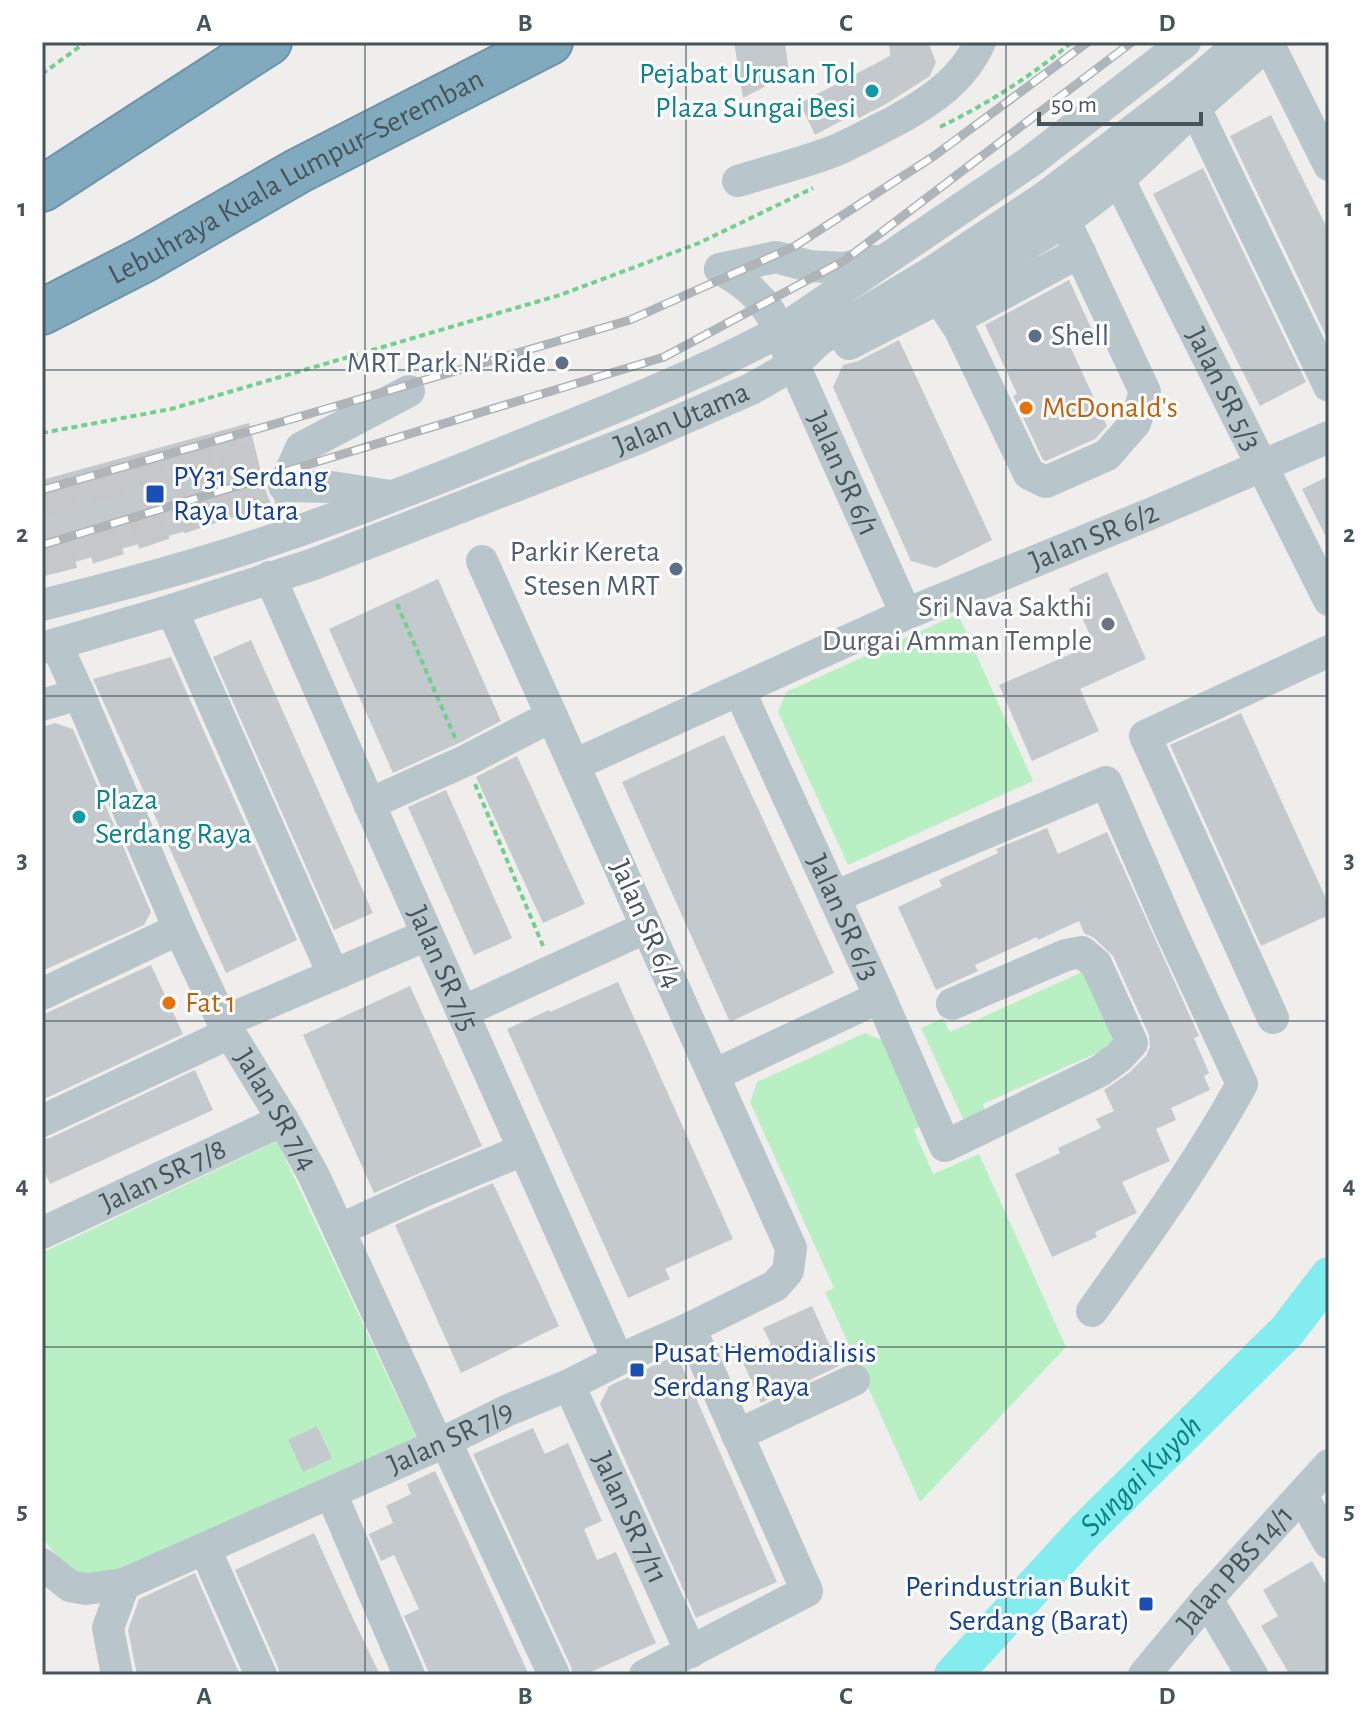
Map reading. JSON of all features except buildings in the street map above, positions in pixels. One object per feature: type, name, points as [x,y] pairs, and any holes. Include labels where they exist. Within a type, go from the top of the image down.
[{"type":"highway","points":[[42,189],[269,42]]},
{"type":"highway","name":"Lebuhraya Kuala Lumpur–Seremban","points":[[42,312],[145,259],[298,171],[550,42]]},
{"type":"street","points":[[738,181],[832,152],[926,104],[954,82],[974,57],[980,42]]},
{"type":"street","name":"Jalan Utama","points":[[42,605],[123,585],[278,538],[394,497],[734,356],[779,332],[1031,161],[1185,42]]},
{"type":"street","points":[[947,309],[1119,180],[1260,42],[1329,165]]},
{"type":"street","name":"Jalan Utama","points":[[49,646],[172,610],[337,555],[639,438],[751,389],[793,365],[819,340],[929,274],[1045,197],[1182,93],[1260,42]]},
{"type":"street","points":[[1195,108],[1329,386]]},
{"type":"street","name":"Jalan SR 5/3","points":[[1119,180],[1329,600]]},
{"type":"street","points":[[947,309],[1029,474],[1046,482],[1107,455],[1135,423],[1145,392],[1065,221]]},
{"type":"street","points":[[793,365],[947,309],[1080,252]]},
{"type":"street","name":"Jalan SR 6/1","points":[[885,259],[844,268],[809,266],[776,257],[720,269],[741,280],[761,298],[771,314],[906,614]]},
{"type":"street","points":[[394,497],[331,487],[284,486],[301,448],[409,391]]},
{"type":"street","name":"Jalan SR 6/2","points":[[574,765],[906,614],[1329,437]]},
{"type":"street","name":"Jalan SR 6/4","points":[[482,561],[791,1248],[788,1271],[775,1286]]},
{"type":"street","name":"Jalan SR 7/5","points":[[270,577],[618,1360]]},
{"type":"street","points":[[172,610],[333,974]]},
{"type":"street","name":"Jalan SR 7/4","points":[[49,646],[79,694],[179,929],[226,1027],[314,1176],[554,1675]]},
{"type":"street","points":[[1273,1018],[1145,736],[1329,651]]},
{"type":"street","name":"Jalan SR 6/3","points":[[739,690],[945,1146],[1100,1071],[1132,1043],[1096,964],[1082,952],[1066,955],[952,1004]]},
{"type":"street","points":[[42,705],[79,694]]},
{"type":"street","points":[[369,804],[465,761],[552,716]]},
{"type":"street","points":[[834,897],[1106,782],[1242,1084],[1219,1126],[1160,1217],[1092,1311]]},
{"type":"street","points":[[462,1012],[647,927]]},
{"type":"street","points":[[42,994],[179,929]]},
{"type":"street","points":[[42,1121],[333,974],[427,935]]},
{"type":"street","points":[[714,1075],[880,997]]},
{"type":"street","name":"Jalan SR 7/8","points":[[42,1233],[283,1120]]},
{"type":"street","points":[[339,1230],[523,1150]]},
{"type":"street","name":"Jalan SR 7/9","points":[[42,1564],[70,1586],[86,1589],[124,1584],[442,1444],[775,1286]]},
{"type":"street","points":[[645,1675],[807,1591],[690,1328]]},
{"type":"street","points":[[737,1435],[854,1380]]},
{"type":"street","name":"Jalan SR 7/11","points":[[569,1385],[691,1652]]},
{"type":"street","name":"Jalan PBS 14/1","points":[[1144,1675],[1207,1599],[1329,1465]]},
{"type":"street","points":[[331,1493],[409,1675]]},
{"type":"street","points":[[1302,1496],[1329,1543]]},
{"type":"street","points":[[205,1549],[261,1675]]},
{"type":"street","points":[[117,1675],[108,1628],[124,1584]]},
{"type":"street","points":[[1207,1599],[1252,1675]]},
{"type":"path","points":[[42,74],[86,42]]},
{"type":"path","points":[[938,128],[980,107],[1040,68],[1072,42]]},
{"type":"path","points":[[42,433],[171,409],[560,295],[699,243],[825,182]]},
{"type":"green space","points":[[958,614],[1033,781],[848,865],[778,712],[786,692]]},
{"type":"green space","points":[[1084,971],[1117,1044],[983,1104],[985,1111],[964,1121],[921,1028],[943,1018],[950,1032]]},
{"type":"green space","points":[[865,1033],[884,1041],[923,1125],[914,1130],[933,1174],[979,1154],[1066,1347],[920,1502],[825,1292],[834,1288],[750,1102],[757,1082]]},
{"type":"green space","points":[[277,1141],[417,1439],[113,1574],[70,1572],[42,1538],[42,1253]]},
{"type":"waterway","name":"Sungai Kuyoh","points":[[953,1675],[1086,1530],[1287,1331],[1329,1276]]},
{"type":"tunnel","points":[[42,501],[219,449],[236,458],[242,476],[236,494],[219,504]]},
{"type":"tunnel","points":[[42,560],[103,544],[223,503],[284,486]]},
{"type":"railway","points":[[42,490],[630,320],[795,246],[934,156],[1088,42]]},
{"type":"railway","points":[[42,545],[664,357],[845,260],[1132,42]]},
{"type":"place","name":"Pejabat Urusan Tol Plaza Sungai Besi","points":[[872,91]]},
{"type":"place","name":"Shell","points":[[1035,336]]},
{"type":"place","name":"MRT Park N' Ride","points":[[562,363]]},
{"type":"place","name":"McDonald's","points":[[1026,408]]},
{"type":"place","name":"PY31 Serdang Raya Utara","points":[[155,494]]},
{"type":"place","name":"Parkir Kereta Stesen MRT","points":[[676,569]]},
{"type":"place","name":"Sri Nava Sakthi Durgai Amman Temple","points":[[1108,624]]},
{"type":"place","name":"Plaza Serdang Raya","points":[[79,817]]},
{"type":"place","name":"Fat 1","points":[[169,1003]]},
{"type":"place","name":"Pusat Hemodialisis Serdang Raya","points":[[637,1370]]},
{"type":"place","name":"Perindustrian Bukit Serdang (Barat)","points":[[1146,1604]]}]
